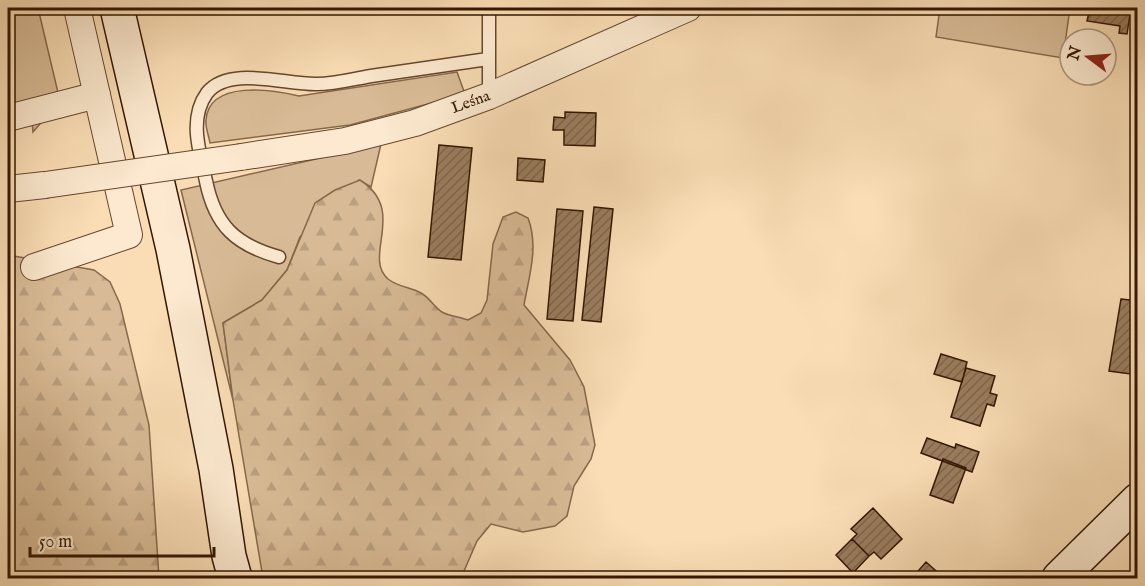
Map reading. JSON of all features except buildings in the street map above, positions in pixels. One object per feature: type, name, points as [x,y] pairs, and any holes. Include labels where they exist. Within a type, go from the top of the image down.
[{"type":"main road","points":[[117,8],[198,370],[230,571]]},
{"type":"main road","points":[[1059,579],[1137,500]]},
{"type":"street","points":[[34,267],[129,235],[76,8]]},
{"type":"street","name":"Leśna","points":[[8,189],[345,141],[415,123],[489,96],[688,8]]},
{"type":"street","points":[[8,118],[97,95]]},
{"type":"lane","points":[[489,8],[489,96]]},
{"type":"lane","points":[[279,257],[256,250],[239,241],[221,222],[209,196],[195,129],[200,109],[208,93],[222,81],[248,78],[317,84],[488,59]]},
{"type":"green space","points":[[8,8],[38,8],[60,101],[33,132],[31,111],[8,104]]},
{"type":"green space","points":[[940,8],[1070,8],[1067,27],[1058,27],[1058,57],[936,37]]},
{"type":"green space","points":[[457,72],[465,94],[350,125],[210,143],[206,120],[210,107],[218,98],[230,93],[259,90],[299,96]]},
{"type":"green space","points":[[381,144],[371,187],[359,180],[300,237],[287,270],[262,300],[223,323],[233,400],[181,190]]},
{"type":"green space","points":[[360,180],[374,192],[381,205],[383,219],[379,258],[381,269],[388,279],[421,293],[442,312],[468,320],[481,313],[487,300],[493,244],[503,217],[516,212],[528,218],[533,251],[524,305],[570,360],[584,387],[595,445],[591,459],[574,486],[567,516],[555,526],[523,532],[491,524],[477,541],[461,578],[263,578],[233,400],[223,323],[262,300],[287,270],[315,203],[335,190]]},
{"type":"green space","points":[[8,255],[94,270],[110,282],[120,304],[149,425],[159,578],[8,578]]}]
